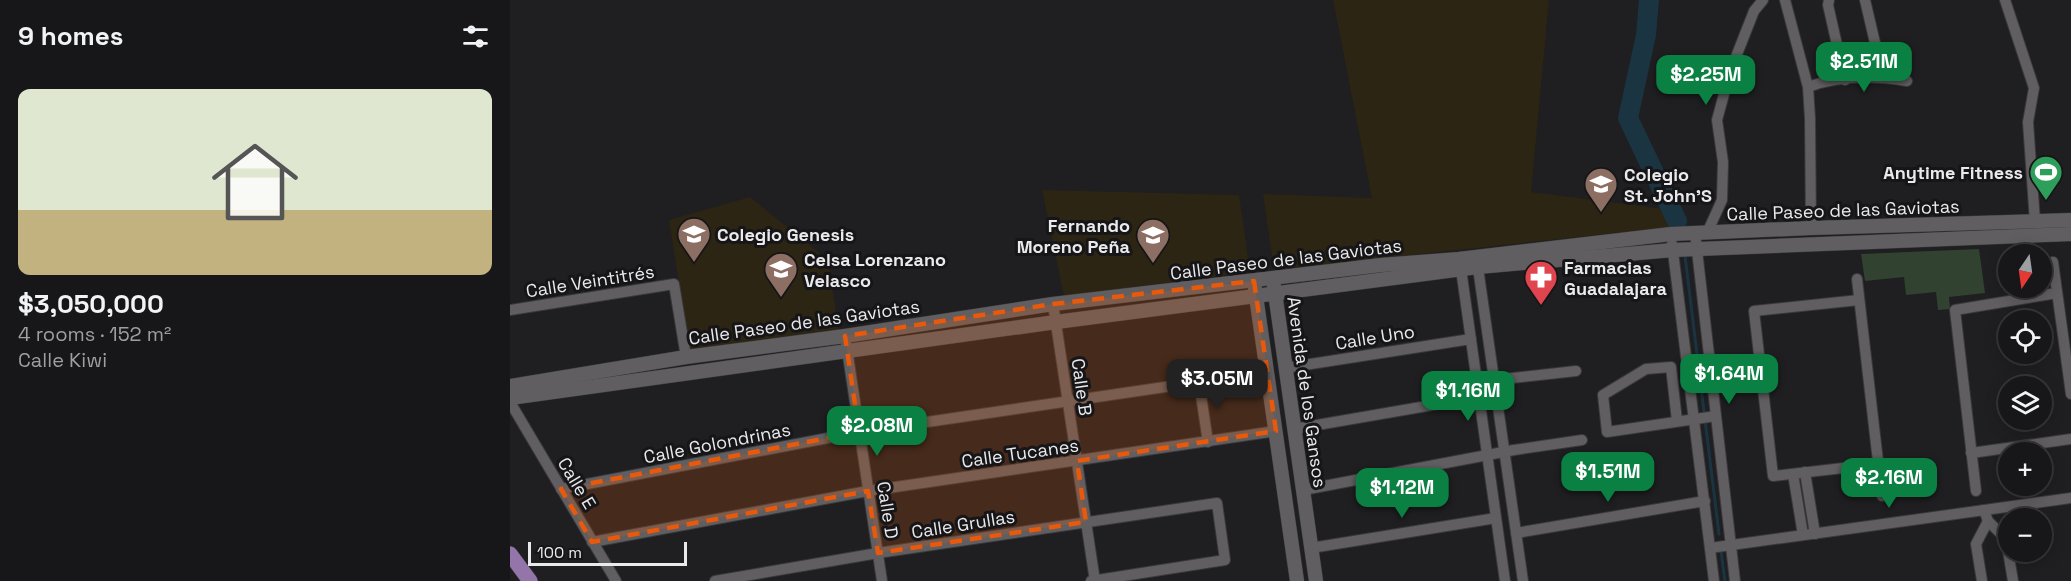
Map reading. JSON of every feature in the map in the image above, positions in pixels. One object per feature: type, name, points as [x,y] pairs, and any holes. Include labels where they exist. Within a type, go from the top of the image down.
[{"type":"main road","name":"Calle Paseo de las Gaviotas","points":[[510,400],[1056,322],[1256,297],[1460,264],[1671,234],[2071,220]]},
{"type":"main road","name":"Calle Paseo de las Gaviotas","points":[[1478,262],[1673,250],[2071,234]]},
{"type":"main road","name":"Calle Paseo de las Gaviotas","points":[[510,386],[686,357],[845,336],[1053,304],[1381,265],[1460,264]]},
{"type":"main road","name":"Avenida de los Gansos","points":[[1273,279],[1316,581]]},
{"type":"main road","points":[[1254,281],[1298,581]]},
{"type":"main road","points":[[510,554],[530,581]]},
{"type":"street","points":[[1735,581],[1698,249],[1701,233],[1722,200],[1723,162],[1717,120],[1730,72],[1755,11],[1762,0]]},
{"type":"street","points":[[1785,0],[1808,87],[1810,228]]},
{"type":"street","points":[[1829,0],[1828,5],[1845,80]]},
{"type":"street","points":[[1865,0],[1883,77]]},
{"type":"street","points":[[2005,0],[2034,88],[2028,122],[2035,222]]},
{"type":"street","points":[[1808,87],[1823,82],[1883,77],[1906,81]]},
{"type":"street","points":[[1671,234],[1714,581]]},
{"type":"street","points":[[1478,262],[1523,581]]},
{"type":"street","points":[[2053,262],[2068,349],[2071,394]]},
{"type":"street","points":[[1460,264],[1505,581]]},
{"type":"street","points":[[1857,279],[1882,496]]},
{"type":"street","name":"Calle Veintitrés","points":[[510,310],[674,284],[686,357]]},
{"type":"street","points":[[1976,491],[1955,310],[2057,292]]},
{"type":"street","points":[[1859,300],[1754,311],[1773,476],[1878,464]]},
{"type":"street","name":"Calle B","points":[[1053,304],[1093,581]]},
{"type":"street","name":"Calle D","points":[[845,336],[882,581]]},
{"type":"street","name":"Calle Uno","points":[[1285,368],[1471,339]]},
{"type":"street","points":[[1677,421],[1671,367],[1646,369],[1603,395],[1607,432],[1716,416]]},
{"type":"street","points":[[1495,380],[1576,371]]},
{"type":"street","name":"Calle Golondrinas","points":[[561,489],[860,432],[1198,382],[1208,442]]},
{"type":"street","points":[[1294,429],[1479,397]]},
{"type":"street","name":"Calle E","points":[[510,400],[616,581]]},
{"type":"street","name":"Calle Tucanes","points":[[592,542],[868,491],[1208,442],[1275,430]]},
{"type":"street","points":[[1971,453],[2071,439]]},
{"type":"street","points":[[1303,490],[1582,440]]},
{"type":"street","points":[[1805,472],[1815,534]]},
{"type":"street","points":[[1793,474],[1803,535]]},
{"type":"street","points":[[1710,548],[1803,535],[1986,516],[2071,498]]},
{"type":"street","points":[[1516,533],[1705,501]]},
{"type":"street","name":"Calle Grullas","points":[[715,581],[1217,503],[1225,560],[1093,581]]},
{"type":"street","points":[[1982,581],[1976,544],[1986,516]]},
{"type":"street","points":[[1986,516],[2006,539],[2013,581]]},
{"type":"street","points":[[1311,548],[1497,518]]},
{"type":"highlighted area","points":[[1254,281],[1276,431],[1077,461],[1086,522],[878,553],[868,491],[592,542],[561,489],[859,432],[845,336],[1053,304]]},
{"type":"shaded area","points":[[1333,0],[1549,0],[1531,192],[1664,209],[1668,227],[1274,270],[1263,194],[1372,198]]},
{"type":"shaded area","points":[[1042,190],[1239,195],[1250,272],[1064,296]]},
{"type":"shaded area","points":[[750,197],[828,260],[839,332],[690,352],[669,220]]},
{"type":"green space","points":[[1979,249],[1985,293],[1949,297],[1950,309],[1938,310],[1936,292],[1906,295],[1904,277],[1865,281],[1861,254]]},
{"type":"waterway","points":[[1649,0],[1646,35],[1628,118],[1677,221]]},
{"type":"waterway","points":[[1677,221],[1678,228]]},
{"type":"waterway","points":[[1685,256],[1719,534]]},
{"type":"waterway","points":[[1721,551],[1725,581]]},
{"type":"place","name":"Anytime Fitness","points":[[2046,201]]},
{"type":"place","name":"Colegio St. John'S","points":[[1601,213]]},
{"type":"place","name":"Colegio Genesis","points":[[694,263]]},
{"type":"place","name":"Fernando Moreno Peña","points":[[1153,264]]},
{"type":"place","name":"Celsa Lorenzano Velasco","points":[[781,298]]},
{"type":"place","name":"Farmacias Guadalajara","points":[[1541,306]]}]
